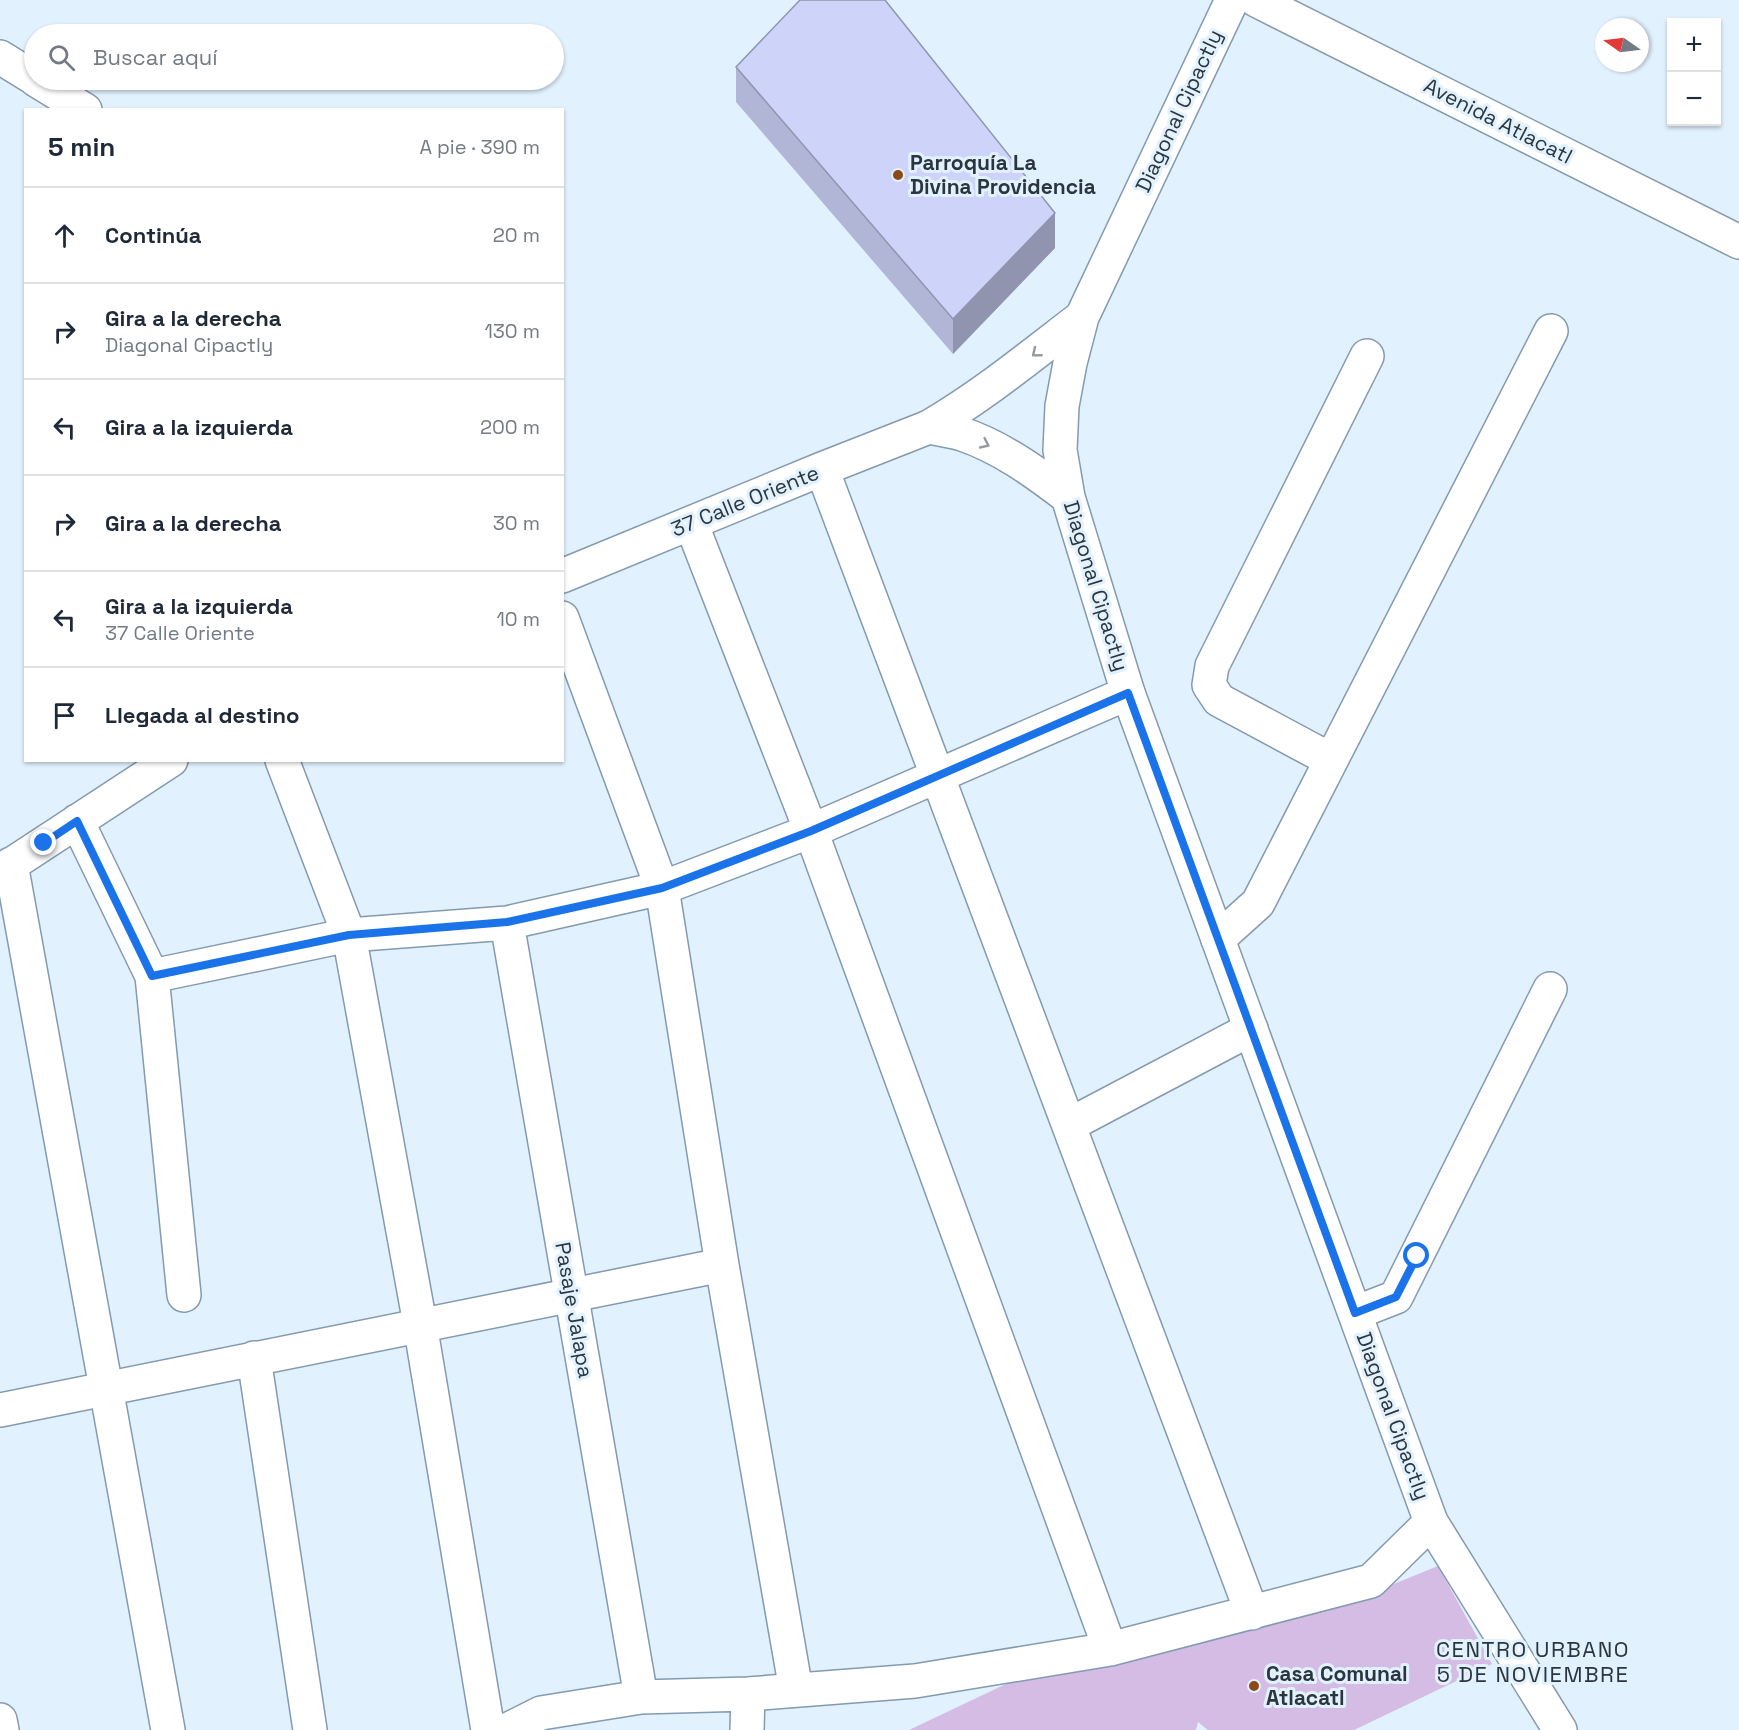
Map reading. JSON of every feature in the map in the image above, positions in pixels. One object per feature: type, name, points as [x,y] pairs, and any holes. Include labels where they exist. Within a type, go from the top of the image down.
[{"type":"street","name":"Diagonal Cipactly","points":[[1232,0],[1082,317],[1062,406],[1060,450],[1068,497],[1128,693],[1431,1522],[1560,1730]]},
{"type":"street","name":"Avenida Atlacatl","points":[[1256,0],[1739,242]]},
{"type":"street","points":[[0,57],[24,72]]},
{"type":"street","points":[[53,90],[82,108]]},
{"type":"street","name":"37 Calle Oriente","points":[[564,575],[929,427],[969,404],[1082,317]]},
{"type":"street","points":[[1218,939],[1258,903],[1551,331]]},
{"type":"street","points":[[1331,760],[1219,700],[1209,686],[1212,666],[1367,356]]},
{"type":"street","points":[[929,427],[960,433],[986,443],[1036,473],[1068,497]]},
{"type":"street","points":[[822,469],[1252,1613]]},
{"type":"street","points":[[691,523],[811,831],[1110,1649]]},
{"type":"street","points":[[564,623],[662,888],[722,1265],[796,1690]]},
{"type":"street","points":[[152,976],[349,935],[507,922],[662,888],[811,831],[1128,693]]},
{"type":"street","points":[[168,762],[6,868],[106,1388],[168,1730]]},
{"type":"street","points":[[283,762],[349,935],[420,1324],[488,1730]]},
{"type":"street","points":[[77,821],[152,976],[184,1295]]},
{"type":"street","name":"Pasaje Jalapa","points":[[507,922],[641,1697]]},
{"type":"street","points":[[1355,1313],[1396,1297],[1550,989]]},
{"type":"street","points":[[1069,1125],[1251,1029]]},
{"type":"street","points":[[0,1410],[722,1265]]},
{"type":"street","points":[[254,1358],[310,1730]]},
{"type":"street","points":[[507,1730],[541,1713],[641,1697],[748,1694],[915,1681],[1110,1649],[1371,1581],[1431,1522]]},
{"type":"street","points":[[747,1730],[748,1694]]},
{"type":"street","points":[[0,1720],[2,1730]]},
{"type":"shaded area","points":[[1438,1566],[1492,1664],[1354,1730],[1208,1730],[1198,1722],[1196,1730],[909,1730],[1044,1666],[1374,1592]]},
{"type":"building","name":"Parroquía La Divina Providencia","points":[[800,0],[885,0],[1055,213],[953,319],[736,67]]},
{"type":"place","name":"Parroquía La Divina Providencia","points":[[898,175]]},
{"type":"place","name":"Casa Comunal Atlacatl","points":[[1254,1686]]},
{"type":"district","name":"CENTRO URBANO 5 DE NOVIEMBRE","points":[[1533,1662]]},
{"type":"route","points":[[44,843],[77,821],[152,976],[349,935],[507,922],[662,888],[811,831],[1128,693],[1355,1313],[1396,1297],[1417,1256]]}]
